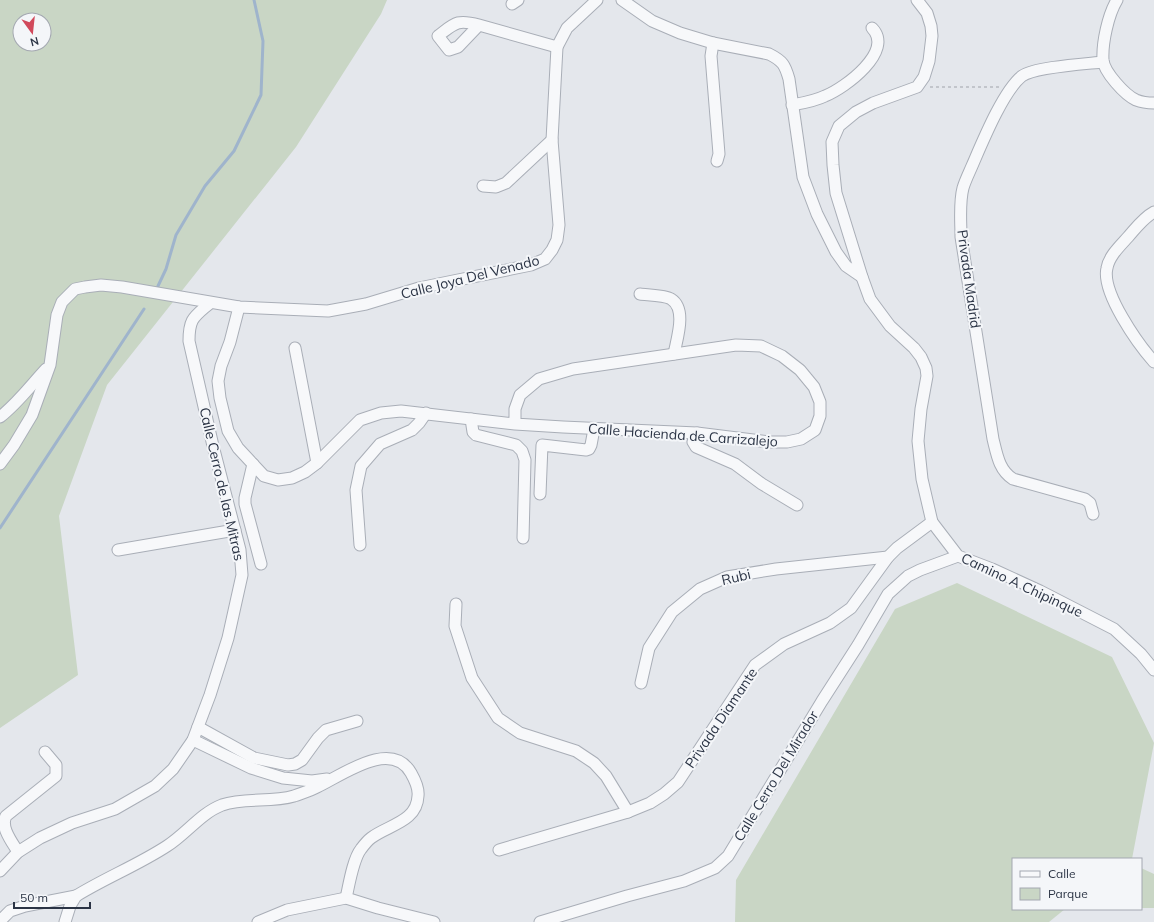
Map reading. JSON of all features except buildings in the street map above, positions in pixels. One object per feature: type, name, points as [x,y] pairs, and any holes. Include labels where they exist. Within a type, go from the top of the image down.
[{"type":"street","name":"Calle Joya Del Venado","points":[[50,366],[57,315],[62,302],[75,289],[101,285],[122,287],[239,307],[328,311],[347,308],[419,288],[531,265],[545,259],[557,240],[559,225],[552,140],[557,47],[567,28],[597,0]]},
{"type":"street","points":[[622,0],[652,21],[680,33],[713,43],[769,54],[777,58],[785,66],[789,79],[803,177],[817,214],[836,252],[846,266],[862,277]]},
{"type":"street","points":[[917,0],[926,13],[931,26],[932,36],[929,61],[924,77],[917,86]]},
{"type":"street","points":[[1116,0],[1112,8],[1105,36],[1103,62],[1109,74],[1121,89],[1137,100],[1154,103]]},
{"type":"street","points":[[479,25],[557,47]]},
{"type":"street","points":[[792,106],[825,96],[848,82],[871,61],[878,42],[877,34],[872,28]]},
{"type":"street","points":[[713,43],[711,56],[719,154],[717,161]]},
{"type":"street","name":"Privada Madrid","points":[[1093,514],[1090,502],[1085,499],[1013,479],[1006,474],[1000,465],[993,440],[961,237],[960,214],[962,189],[980,147],[1002,103],[1012,87],[1023,76],[1035,72],[1059,67],[1103,62]]},
{"type":"street","name":"Camino A Chipinque","points":[[917,86],[873,103],[856,112],[838,126],[832,142],[836,193],[870,299],[890,326],[914,348],[921,357],[926,368],[927,376],[921,409],[918,441],[922,478],[932,522],[958,556],[992,569],[1040,591],[1114,630],[1141,654],[1154,670]]},
{"type":"street","points":[[483,186],[496,187],[506,182],[552,140]]},
{"type":"street","points":[[1154,212],[1141,222],[1116,251],[1106,267],[1108,288],[1117,309],[1154,362]]},
{"type":"street","points":[[640,294],[670,298],[678,306],[680,316],[674,354]]},
{"type":"street","name":"Calle Cerro de las Mitras","points":[[0,871],[18,852],[40,838],[72,823],[115,809],[156,786],[173,769],[193,740],[198,727],[228,638],[242,575],[240,550],[212,446],[189,341],[189,327],[193,318],[210,302]]},
{"type":"street","name":"Calle Hacienda de Carrizalejo","points":[[239,307],[230,342],[221,366],[218,381],[220,398],[228,431],[238,448],[264,476],[278,480],[292,478],[305,472],[317,463],[360,420],[381,413],[401,411],[515,424],[698,433],[768,442],[787,442],[801,439],[815,430],[820,416],[820,402],[814,387],[800,370],[782,356],[761,346],[736,345],[573,369],[539,379],[520,396],[515,409],[515,424]]},
{"type":"street","points":[[295,348],[317,463]]},
{"type":"street","points":[[0,417],[18,402],[31,384],[50,366]]},
{"type":"street","points":[[0,464],[14,445],[32,415],[50,366]]},
{"type":"street","points":[[360,545],[356,490],[361,466],[380,444],[412,430],[426,413]]},
{"type":"street","points":[[471,419],[473,432],[476,435],[516,446],[522,451],[525,460],[523,538]]},
{"type":"street","points":[[540,494],[542,445],[586,450],[590,449],[594,429]]},
{"type":"street","points":[[698,433],[693,442],[696,447],[735,464],[762,484],[798,505]]},
{"type":"street","points":[[253,464],[245,504],[261,564]]},
{"type":"street","name":"Privada Diamante","points":[[499,850],[628,812],[650,803],[678,782],[755,666],[784,644],[830,623],[851,608],[897,548],[932,522]]},
{"type":"street","points":[[118,550],[235,530]]},
{"type":"street","name":"Calle Cerro Del Mirador","points":[[540,922],[627,896],[684,882],[715,868],[728,856],[822,701],[858,646],[888,594],[908,576],[958,556]]},
{"type":"street","name":"Rubi","points":[[641,683],[649,648],[672,612],[700,589],[727,577],[776,569],[888,558]]},
{"type":"street","points":[[456,604],[455,626],[472,678],[498,718],[520,733],[576,751],[594,763],[606,776],[628,812]]},
{"type":"street","points":[[198,727],[254,758],[288,765],[295,764],[302,760],[318,738],[326,730],[357,721]]},
{"type":"street","points":[[193,740],[251,768],[283,778],[312,781],[334,779]]},
{"type":"street","points":[[18,852],[3,826],[3,820],[56,776],[56,765],[45,752]]},
{"type":"street","points":[[0,921],[10,911],[25,906],[76,896],[166,847],[183,835],[204,815],[222,805],[240,801],[293,796],[316,788],[362,763],[378,759],[395,760],[407,767],[415,781],[418,795],[416,807],[405,820],[371,838],[360,851],[354,866],[346,898]]},
{"type":"street","points":[[65,922],[70,906],[76,896]]},
{"type":"street","points":[[258,922],[288,910],[346,898],[378,908],[434,922]]},
{"type":"path","points":[[917,86],[1012,87]]},
{"type":"green space","points":[[0,0],[387,0],[381,14],[296,147],[107,385],[59,516],[78,675],[0,728]]},
{"type":"green space","points":[[957,583],[1112,657],[1154,743],[1132,858],[1012,858],[1012,910],[1064,910],[1049,922],[735,922],[736,880],[895,609]]},
{"type":"green space","points":[[1142,868],[1154,874],[1154,908],[1142,908]]},
{"type":"waterway","points":[[158,286],[166,269],[176,235],[205,186],[234,151],[261,95],[263,41],[254,0]]},
{"type":"waterway","points":[[0,528],[144,309]]}]
